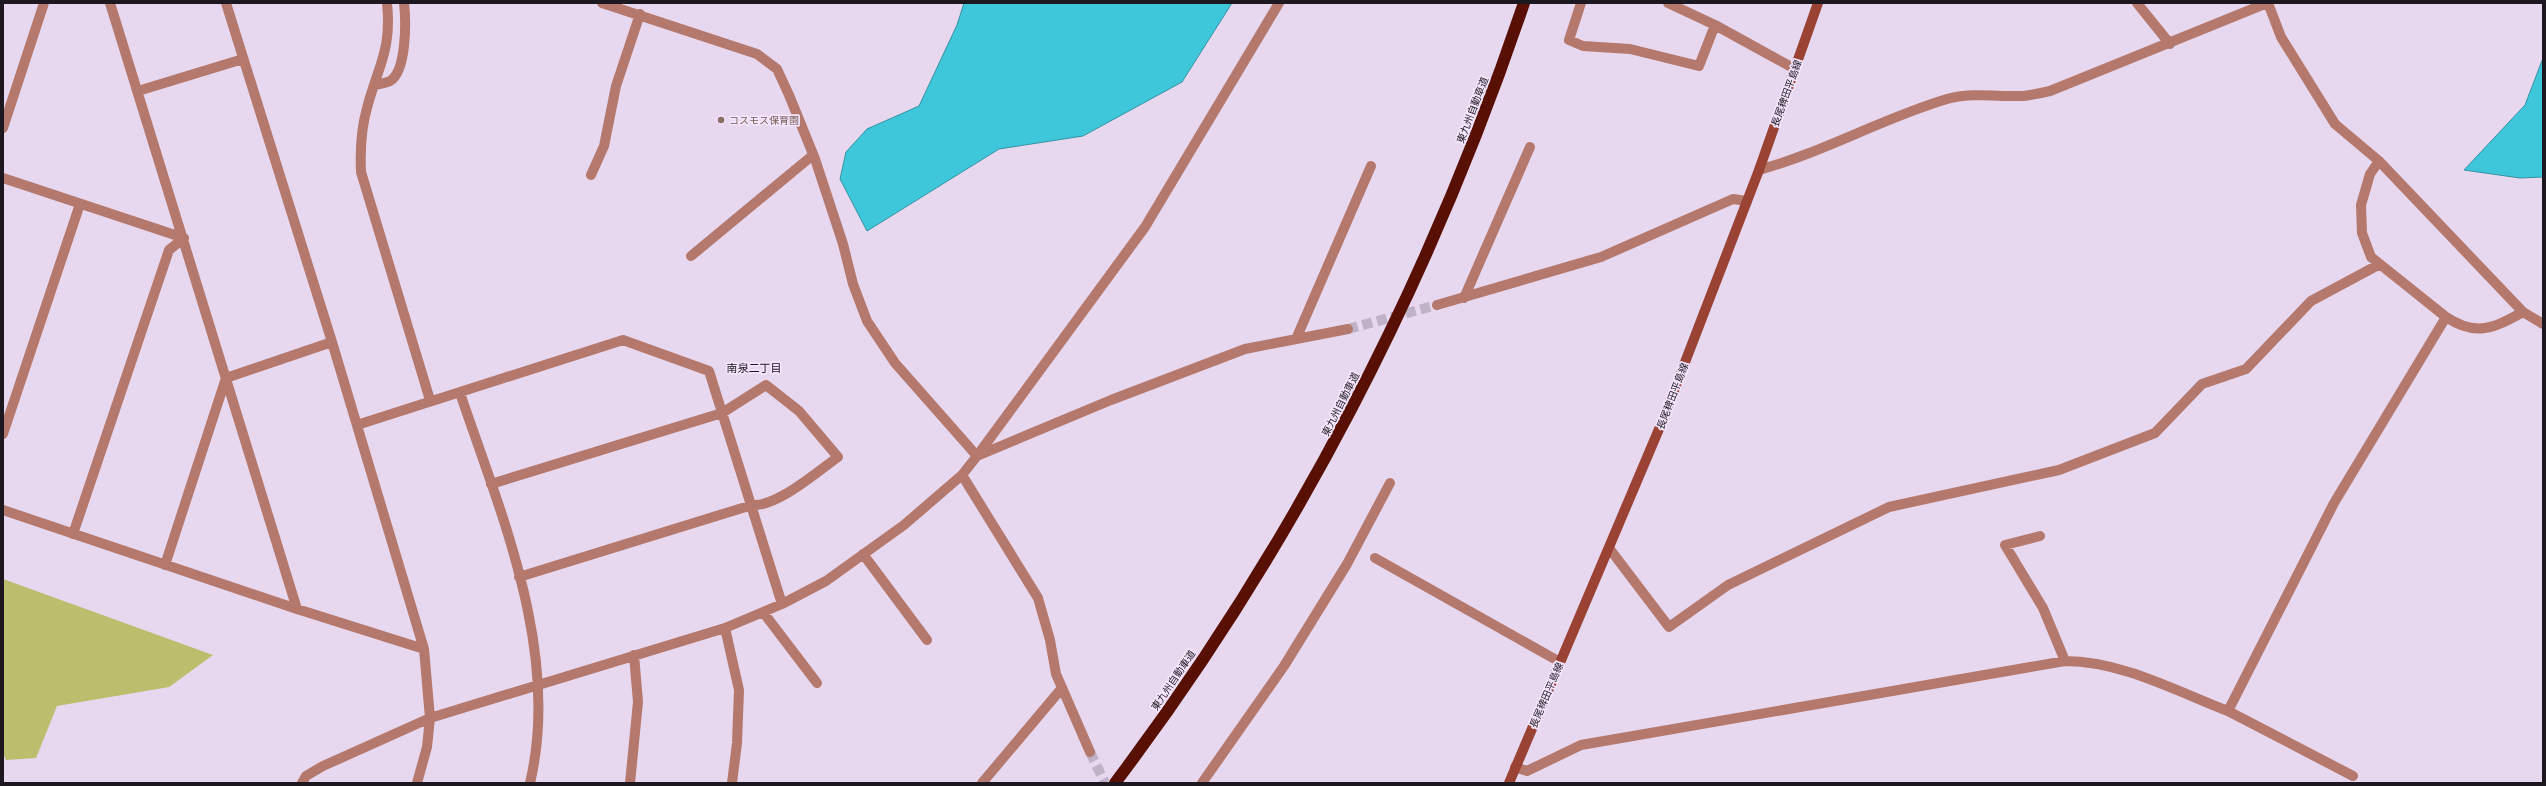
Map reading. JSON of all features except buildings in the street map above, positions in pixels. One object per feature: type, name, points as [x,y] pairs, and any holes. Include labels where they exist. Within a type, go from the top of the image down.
[{"type":"highway","name":"東九州自動車道","points":[[1114,783],[1208,650],[1274,548],[1338,435],[1385,343],[1441,222],[1504,60],[1524,3]]},
{"type":"main road","name":"長尾稗田平島線","points":[[1509,783],[1662,422],[1759,170],[1818,3]]},
{"type":"street","points":[[3,128],[44,3]]},
{"type":"street","points":[[110,3],[184,238],[297,609]]},
{"type":"street","points":[[226,3],[358,425],[424,649],[430,718],[427,747],[417,783]]},
{"type":"street","points":[[386,3],[389,28],[384,57],[363,124],[360,150],[361,172],[430,400]]},
{"type":"street","points":[[375,85],[391,80],[397,71],[405,44],[404,3]]},
{"type":"street","points":[[602,3],[634,9],[768,60],[777,69],[813,155],[843,244],[853,284],[867,321],[895,363],[977,456]]},
{"type":"street","points":[[302,783],[306,776],[323,766],[430,718],[725,628],[782,604],[826,581],[904,525],[962,475],[1145,227],[1279,3]]},
{"type":"street","points":[[1581,3],[1569,40],[1583,46],[1630,49],[1699,66],[1715,25]]},
{"type":"street","points":[[1668,3],[1715,25],[1795,69]]},
{"type":"street","points":[[2137,3],[2170,44]]},
{"type":"street","points":[[1759,170],[1794,160],[1890,119],[1949,98],[1988,95],[2024,96],[2050,91],[2170,44],[2267,3],[2281,37],[2335,124],[2379,161],[2523,312],[2543,324]]},
{"type":"street","points":[[591,176],[604,146],[634,9]]},
{"type":"street","points":[[138,91],[243,59]]},
{"type":"street","points":[[1464,298],[1530,147]]},
{"type":"street","points":[[691,256],[813,155]]},
{"type":"street","points":[[2379,161],[2370,174],[2360,205],[2362,233],[2371,257],[2456,324],[2474,330],[2498,326],[2523,312]]},
{"type":"street","points":[[1296,339],[1371,166]]},
{"type":"street","points":[[3,178],[184,238]]},
{"type":"street","points":[[1437,305],[1601,257],[1733,199],[1747,201]]},
{"type":"street","points":[[3,434],[80,204]]},
{"type":"street","points":[[73,534],[169,250],[184,238]]},
{"type":"street","points":[[1608,548],[1669,627],[1728,585],[1888,507],[2059,470],[2155,433],[2202,384],[2246,369],[2311,300],[2380,264]]},
{"type":"street","points":[[2228,711],[2334,503],[2446,317]]},
{"type":"street","points":[[977,456],[1111,400],[1245,349],[1348,329]]},
{"type":"street","points":[[358,425],[430,400],[460,393],[623,340],[709,371],[782,604]]},
{"type":"street","points":[[226,378],[332,342]]},
{"type":"street","points":[[165,565],[226,378]]},
{"type":"street","points":[[491,484],[722,413],[766,385],[799,411],[838,457],[804,482],[762,506],[752,505],[519,577]]},
{"type":"street","points":[[460,393],[491,484],[519,577],[530,621],[539,684],[536,741],[530,783]]},
{"type":"street","points":[[962,475],[1038,598],[1050,640],[1056,674],[1090,752]]},
{"type":"street","points":[[1202,783],[1284,666],[1347,564],[1390,483]]},
{"type":"street","points":[[3,510],[297,609],[424,649]]},
{"type":"street","points":[[2040,536],[2005,545],[2043,608],[2065,661]]},
{"type":"street","points":[[864,554],[927,640]]},
{"type":"street","points":[[1375,558],[1560,662]]},
{"type":"street","points":[[763,612],[817,683]]},
{"type":"street","points":[[725,628],[739,690],[737,743],[732,783]]},
{"type":"street","points":[[630,783],[637,710],[634,655]]},
{"type":"street","points":[[1515,766],[1527,771],[1581,745],[2065,661],[2088,661],[2122,670],[2228,711],[2353,776]]},
{"type":"street","points":[[982,783],[1062,688]]},
{"type":"green space","points":[[3,579],[213,655],[169,687],[57,706],[36,758],[6,760],[3,754]]},
{"type":"water","points":[[964,3],[1232,3],[1182,82],[1083,136],[999,149],[867,231],[840,179],[846,152],[867,129],[919,106],[957,25]]},
{"type":"water","points":[[2543,58],[2543,177],[2520,178],[2464,170],[2525,105]]},
{"type":"tunnel","points":[[1348,329],[1437,305]]},
{"type":"tunnel","points":[[1090,752],[1105,783]]},
{"type":"place","name":"コスモス保育園","points":[[721,120]]},
{"type":"district","name":"南泉二丁目","points":[[754,368]]}]
